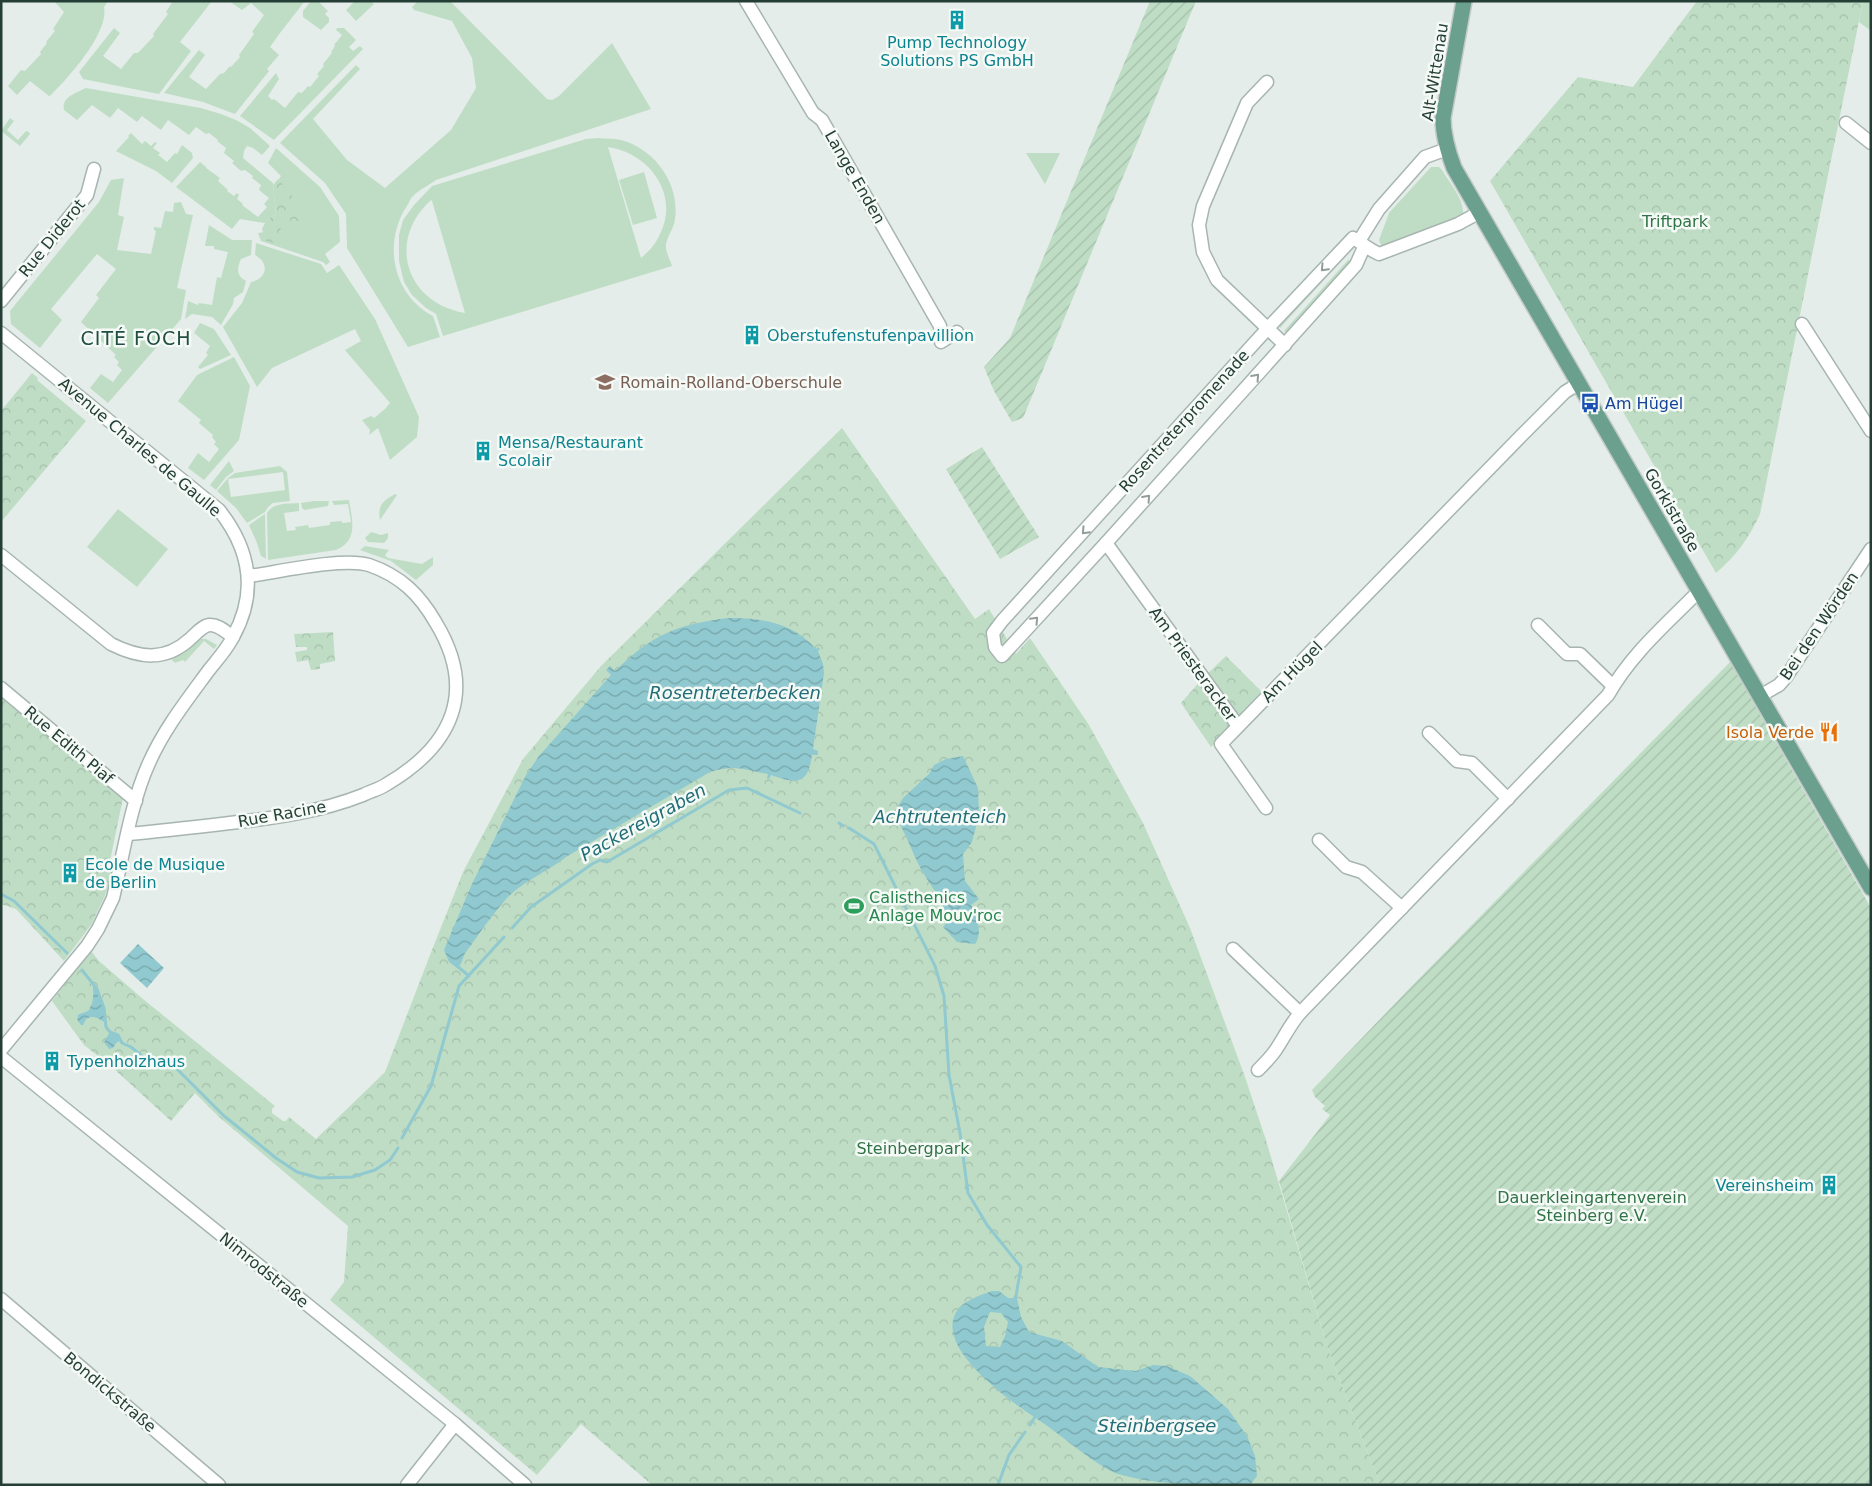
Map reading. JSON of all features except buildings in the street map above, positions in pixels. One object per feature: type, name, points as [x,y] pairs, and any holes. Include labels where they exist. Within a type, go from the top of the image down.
[{"type":"main road","name":"Alt-Wittenau","points":[[1447,149],[1443,118],[1464,1]]},
{"type":"main road","name":"Gorkistraße","points":[[1447,149],[1454,168],[1871,888]]},
{"type":"street","name":"Lange Enden","points":[[746,1],[813,113],[822,120],[902,258],[940,326],[941,342],[957,332]]},
{"type":"street","points":[[1268,82],[1247,102],[1203,206],[1199,225],[1203,252],[1218,280],[1285,345]]},
{"type":"street","points":[[1846,124],[1871,143]]},
{"type":"street","name":"Rosentreterpromenade","points":[[1362,244],[1353,238],[1341,250],[1268,328],[993,633],[995,647],[1002,656],[1356,265],[1362,244],[1379,210],[1425,157],[1447,149]]},
{"type":"street","name":"Rue Diderot","points":[[1,301],[87,195],[94,169]]},
{"type":"street","points":[[1362,244],[1379,254],[1458,224],[1480,212]]},
{"type":"street","points":[[1802,324],[1871,431]]},
{"type":"street","name":"Avenue Charles de Gaulle","points":[[1,333],[219,510],[232,526],[242,549],[249,576],[244,610],[233,637],[162,737],[143,777],[113,898],[98,929],[67,971],[1,1050]]},
{"type":"street","name":"Am Hügel","points":[[1238,726],[1522,435],[1565,392],[1578,384]]},
{"type":"street","points":[[1101,514],[1118,529]]},
{"type":"street","name":"Am Priesteracker","points":[[1106,543],[1238,726],[1221,744],[1266,808]]},
{"type":"street","name":"Bei den Wörden","points":[[1760,696],[1779,685],[1786,677],[1871,549]]},
{"type":"street","points":[[1,555],[111,644],[126,652],[139,656],[164,653],[177,649],[208,625],[218,626],[233,637]]},
{"type":"street","name":"Rue Racine","points":[[128,834],[259,819],[322,809],[385,785],[401,775],[428,752],[447,726],[453,712],[456,694],[456,673],[453,656],[425,603],[413,591],[380,570],[358,563],[338,563],[249,576]]},
{"type":"street","points":[[1258,1070],[1274,1054],[1288,1028],[1300,1013],[1608,695],[1641,649],[1693,597],[1700,594]]},
{"type":"street","points":[[1538,625],[1567,654],[1580,654],[1613,686]]},
{"type":"street","name":"Rue Edith Piaf","points":[[1,688],[136,801]]},
{"type":"street","points":[[1429,733],[1458,761],[1472,763],[1508,799]]},
{"type":"street","points":[[1319,840],[1346,867],[1362,872],[1402,908]]},
{"type":"street","points":[[1233,949],[1300,1013]]},
{"type":"street","name":"Nimrodstraße","points":[[1,1057],[455,1424],[525,1485]]},
{"type":"street","name":"Bondickstraße","points":[[1,1299],[219,1485]]},
{"type":"street","points":[[407,1485],[455,1424]]},
{"type":"green space","points":[[54,1],[108,1],[104,7],[104,18],[94,42],[59,87],[49,96],[30,81],[17,95],[8,86],[21,70],[25,71],[41,54],[40,52],[55,31],[53,29],[64,12]]},
{"type":"green space","points":[[173,1],[212,1],[180,42],[191,51],[159,94],[83,79],[79,72],[114,28],[120,33],[103,56],[121,69],[134,53],[138,53],[154,36],[153,34],[168,14],[166,12]]},
{"type":"green space","points":[[229,1],[305,1],[270,47],[279,55],[267,69],[269,71],[235,114],[203,102],[164,93],[199,50],[205,55],[189,77],[206,89],[240,57],[239,55],[254,34],[252,32],[264,15],[251,3],[242,10]]},
{"type":"green space","points":[[311,1],[318,1],[328,11],[325,14],[329,18],[329,22],[321,30],[303,17],[303,11]]},
{"type":"green space","points":[[355,1],[371,1],[374,4],[356,21],[346,10]]},
{"type":"green space","points":[[418,1],[450,1],[547,99],[552,100],[559,96],[612,43],[651,109],[436,180],[413,196],[398,223],[394,254],[396,269],[401,283],[409,296],[433,316],[440,337],[408,347],[347,248],[346,214],[325,183],[280,143],[356,65],[360,69],[313,119],[347,160],[385,188],[451,130],[476,88],[472,58],[452,21],[414,10],[412,7]]},
{"type":"green space","points":[[1150,1],[1196,1],[1023,418],[1012,422],[994,391],[984,367],[1010,338]]},
{"type":"green space","name":"Triftpark","points":[[1697,1],[1863,1],[1760,514],[1741,546],[1716,573],[1490,181],[1578,77],[1633,87]]},
{"type":"green space","points":[[1863,1],[1871,2],[1871,31],[1859,22]]},
{"type":"green space","points":[[337,28],[344,28],[356,40],[349,47],[353,51],[360,46],[363,49],[274,140],[240,116],[276,73],[279,79],[268,96],[285,108],[298,92],[302,93],[308,86],[310,87],[319,76],[317,74],[324,66],[323,64],[332,53],[334,45],[342,35],[336,30]]},
{"type":"green space","points":[[86,88],[201,108],[236,120],[250,128],[270,146],[262,155],[247,146],[243,158],[273,183],[276,214],[264,223],[240,219],[232,229],[176,187],[200,162],[220,178],[218,181],[227,191],[234,196],[237,193],[239,195],[237,199],[242,205],[258,217],[267,207],[264,204],[269,198],[259,190],[261,185],[252,178],[253,176],[245,170],[241,171],[232,163],[234,161],[224,153],[226,148],[218,140],[196,127],[189,135],[168,120],[161,130],[142,116],[137,122],[118,108],[110,118],[92,105],[77,120],[64,110],[65,102],[70,96]]},
{"type":"green space","points":[[10,118],[14,121],[7,130],[18,140],[26,131],[30,134],[20,146],[1,131]]},
{"type":"green space","points":[[131,133],[142,144],[145,141],[151,146],[155,142],[157,143],[153,148],[167,162],[175,153],[177,154],[182,145],[192,153],[193,158],[172,183],[156,171],[116,151]]},
{"type":"green space","points":[[586,139],[621,140],[644,151],[663,170],[669,181],[676,206],[674,222],[666,244],[672,266],[443,336],[436,314],[426,308],[412,295],[404,282],[399,261],[399,235],[403,220],[432,186]],"holes":[[[608,147],[623,151],[648,167],[657,178],[663,190],[666,204],[665,219],[656,241],[641,258]],[[432,201],[465,313],[445,307],[428,297],[416,284],[409,268],[406,251],[409,234],[417,216]]]},
{"type":"green space","points":[[276,148],[320,187],[339,216],[340,242],[325,254],[330,262],[326,265],[323,262],[261,241],[258,233],[264,232],[279,235],[277,182],[281,176],[268,163]]},
{"type":"green space","points":[[1026,153],[1060,153],[1045,184]]},
{"type":"green space","points":[[1431,167],[1439,167],[1453,187],[1462,206],[1462,218],[1382,247],[1379,240],[1389,213]]},
{"type":"green space","points":[[644,172],[657,218],[633,225],[619,180]]},
{"type":"green space","points":[[124,178],[118,215],[124,217],[117,250],[151,254],[156,231],[154,227],[161,228],[165,211],[173,212],[174,203],[181,202],[186,214],[193,215],[177,288],[186,290],[181,319],[108,403],[90,388],[101,374],[113,382],[122,370],[117,365],[119,362],[114,357],[116,355],[81,322],[99,298],[96,295],[116,269],[97,254],[51,309],[62,320],[40,348],[11,324],[10,311],[99,202],[111,180]]},
{"type":"green space","points":[[278,179],[301,207],[306,221],[294,227],[288,216],[283,217],[280,220],[280,234],[276,242],[271,243],[266,241],[262,229],[266,221],[276,214],[273,185]]},
{"type":"green space","points":[[209,225],[232,240],[252,240],[251,255],[241,259],[239,266],[238,272],[240,277],[246,281],[243,292],[234,298],[233,304],[221,325],[212,317],[192,314],[185,319],[188,301],[198,305],[199,303],[212,305],[217,277],[221,278],[228,252],[214,249],[214,246],[205,246]]},
{"type":"green space","points":[[256,243],[321,264],[327,273],[339,265],[375,319],[419,417],[417,437],[390,460],[378,428],[369,435],[370,430],[362,420],[371,416],[374,418],[390,403],[345,350],[361,341],[355,329],[272,368],[257,387],[223,327],[242,303],[251,282],[260,278],[265,270],[263,262],[255,255]]},
{"type":"green space","points":[[1346,256],[1280,328],[1279,324]]},
{"type":"green space","points":[[1349,259],[1350,263],[1288,333],[1284,331]]},
{"type":"green space","points":[[200,323],[214,329],[231,355],[200,369],[198,367],[208,355],[206,353],[210,346],[194,333]]},
{"type":"green space","points":[[234,357],[250,386],[239,440],[204,480],[188,468],[198,453],[209,462],[219,449],[214,444],[216,442],[212,437],[213,435],[199,423],[201,420],[178,401],[197,375]]},
{"type":"green space","points":[[32,373],[38,378],[37,380],[86,421],[1,522],[1,411]]},
{"type":"green space","name":"Steinbergpark","points":[[842,428],[975,619],[989,609],[1016,654],[1030,638],[1089,725],[1143,823],[1190,928],[1245,1077],[1265,1137],[1327,1346],[1380,1485],[652,1485],[581,1424],[537,1475],[330,1300],[344,1282],[348,1226],[219,1117],[195,1093],[171,1121],[113,1068],[84,1045],[52,1001],[91,951],[99,961],[143,999],[275,1106],[272,1109],[272,1113],[283,1121],[286,1121],[289,1117],[316,1139],[385,1072],[463,872],[523,759],[601,666]]},
{"type":"green space","points":[[982,447],[1039,537],[1000,559],[946,469]]},
{"type":"green space","points":[[229,461],[234,471],[226,477],[216,490],[210,485]]},
{"type":"green space","points":[[280,466],[287,472],[290,501],[273,503],[265,512],[247,523],[236,508],[217,491],[228,478],[235,473]],"holes":[[[283,472],[285,490],[231,497],[228,479]]]},
{"type":"green space","points":[[395,494],[397,495],[380,520],[379,515],[382,504]]},
{"type":"green space","points":[[349,500],[352,529],[348,541],[343,546],[336,550],[268,560],[267,513],[270,509],[281,504],[299,503],[299,511],[284,513],[287,531],[296,530],[295,527],[308,525],[309,528],[330,525],[330,522],[351,522],[348,504],[334,505],[332,501]]},
{"type":"green space","points":[[329,501],[328,506],[304,510],[302,508],[301,503]]},
{"type":"green space","points":[[118,509],[168,549],[137,587],[87,547]]},
{"type":"green space","points":[[265,514],[266,559],[261,556],[249,525]]},
{"type":"green space","points":[[371,532],[381,535],[388,533],[388,538],[384,543],[368,542],[365,538]]},
{"type":"green space","points":[[365,546],[389,550],[385,555],[388,558],[422,564],[433,557],[433,565],[416,580],[391,561],[360,550]]},
{"type":"green space","points":[[333,632],[335,661],[320,664],[320,669],[311,670],[308,660],[297,662],[295,652],[307,650],[307,647],[296,647],[294,634]]},
{"type":"green space","points":[[201,639],[206,639],[217,645],[214,649],[204,641],[185,662],[183,660],[175,663],[171,659],[184,653]]},
{"type":"green space","points":[[1226,656],[1265,695],[1211,747],[1181,703]]},
{"type":"green space","name":"Dauerkleingartenverein Steinberg e.V.","points":[[1730,662],[1871,908],[1871,1485],[1380,1485],[1327,1346],[1279,1181],[1330,1115],[1322,1109],[1325,1106],[1315,1097],[1312,1090]]},
{"type":"green space","points":[[1,698],[123,798],[110,861],[116,864],[104,898],[91,925],[64,961],[16,909],[1,904]]},
{"type":"water","name":"Rosentreterbecken","points":[[728,618],[752,619],[775,623],[797,633],[816,649],[818,647],[820,649],[818,651],[824,673],[813,749],[818,751],[818,755],[812,755],[810,765],[804,777],[794,781],[771,775],[769,779],[767,778],[768,774],[734,768],[710,772],[566,857],[520,887],[506,899],[491,918],[465,954],[459,966],[457,968],[449,962],[444,950],[471,886],[526,775],[539,756],[611,675],[606,670],[610,666],[615,671],[641,648],[666,633],[694,624]]},
{"type":"water","name":"Achtrutenteich","points":[[963,756],[978,788],[979,816],[972,842],[963,854],[965,881],[979,899],[971,905],[979,930],[975,944],[957,942],[943,927],[948,921],[943,906],[921,869],[893,814],[903,798],[929,774],[934,765],[946,759]]},
{"type":"water","points":[[138,944],[164,968],[147,988],[120,963]]},
{"type":"water","points":[[92,982],[102,1001],[106,1023],[92,1017],[86,1019],[83,1025],[81,1025],[78,1021],[78,1015],[88,1011],[92,1004]]},
{"type":"water","points":[[110,1032],[118,1035],[121,1040],[113,1048],[109,1049],[104,1042]]},
{"type":"water","name":"Steinbergsee","points":[[992,1291],[999,1291],[1008,1298],[1013,1298],[1016,1294],[1021,1317],[1029,1332],[1062,1341],[1098,1367],[1136,1371],[1153,1365],[1167,1366],[1190,1376],[1228,1409],[1247,1436],[1255,1456],[1257,1476],[1250,1485],[1164,1483],[1115,1473],[1089,1457],[999,1391],[966,1358],[955,1340],[952,1324],[959,1308],[966,1302]],"holes":[[[990,1312],[1001,1313],[1008,1322],[1005,1336],[1000,1347],[986,1346],[984,1327]]]},
{"type":"waterway","name":"Packereigraben","points":[[512,928],[531,907],[592,864],[600,860],[607,862],[729,790],[747,788],[800,813]]},
{"type":"waterway","name":"Packereigraben","points":[[839,823],[843,826]]},
{"type":"waterway","name":"Packereigraben","points":[[849,828],[874,844],[935,966],[944,996],[949,1075],[960,1133],[968,1193],[987,1225],[1021,1267],[1016,1296]]},
{"type":"waterway","name":"Packereigraben","points":[[1,894],[14,901],[67,953]]},
{"type":"waterway","name":"Packereigraben","points":[[402,1138],[431,1086],[459,986],[504,937]]},
{"type":"waterway","points":[[456,965],[469,976]]},
{"type":"waterway","name":"Packereigraben","points":[[82,970],[97,989],[104,1008],[106,1027],[110,1032],[118,1035],[122,1043],[131,1047],[144,1058],[168,1060],[223,1115],[276,1158],[297,1172],[319,1178],[352,1177],[375,1170],[390,1160],[398,1148]]},
{"type":"waterway","points":[[1030,1425],[1036,1415]]},
{"type":"waterway","points":[[998,1485],[1009,1455],[1025,1432]]},
{"type":"place","name":"Pump Technology Solutions PS GmbH","points":[[957,20]]},
{"type":"place","name":"Oberstufenstufenpavillion","points":[[752,335]]},
{"type":"place","name":"Romain-Rolland-Oberschule","points":[[605,382]]},
{"type":"place","name":"Am Hügel","points":[[1590,403]]},
{"type":"place","name":"Mensa/Restaurant Scolair","points":[[483,451]]},
{"type":"place","name":"Isola Verde","points":[[1829,732]]},
{"type":"place","name":"Ecole de Musique de Berlin","points":[[70,873]]},
{"type":"place","name":"Calisthenics Anlage Mouv'roc","points":[[854,906]]},
{"type":"place","name":"Typenholzhaus","points":[[52,1061]]},
{"type":"place","name":"Vereinsheim","points":[[1829,1185]]},
{"type":"district","name":"CITÉ FOCH","points":[[136,338]]}]
